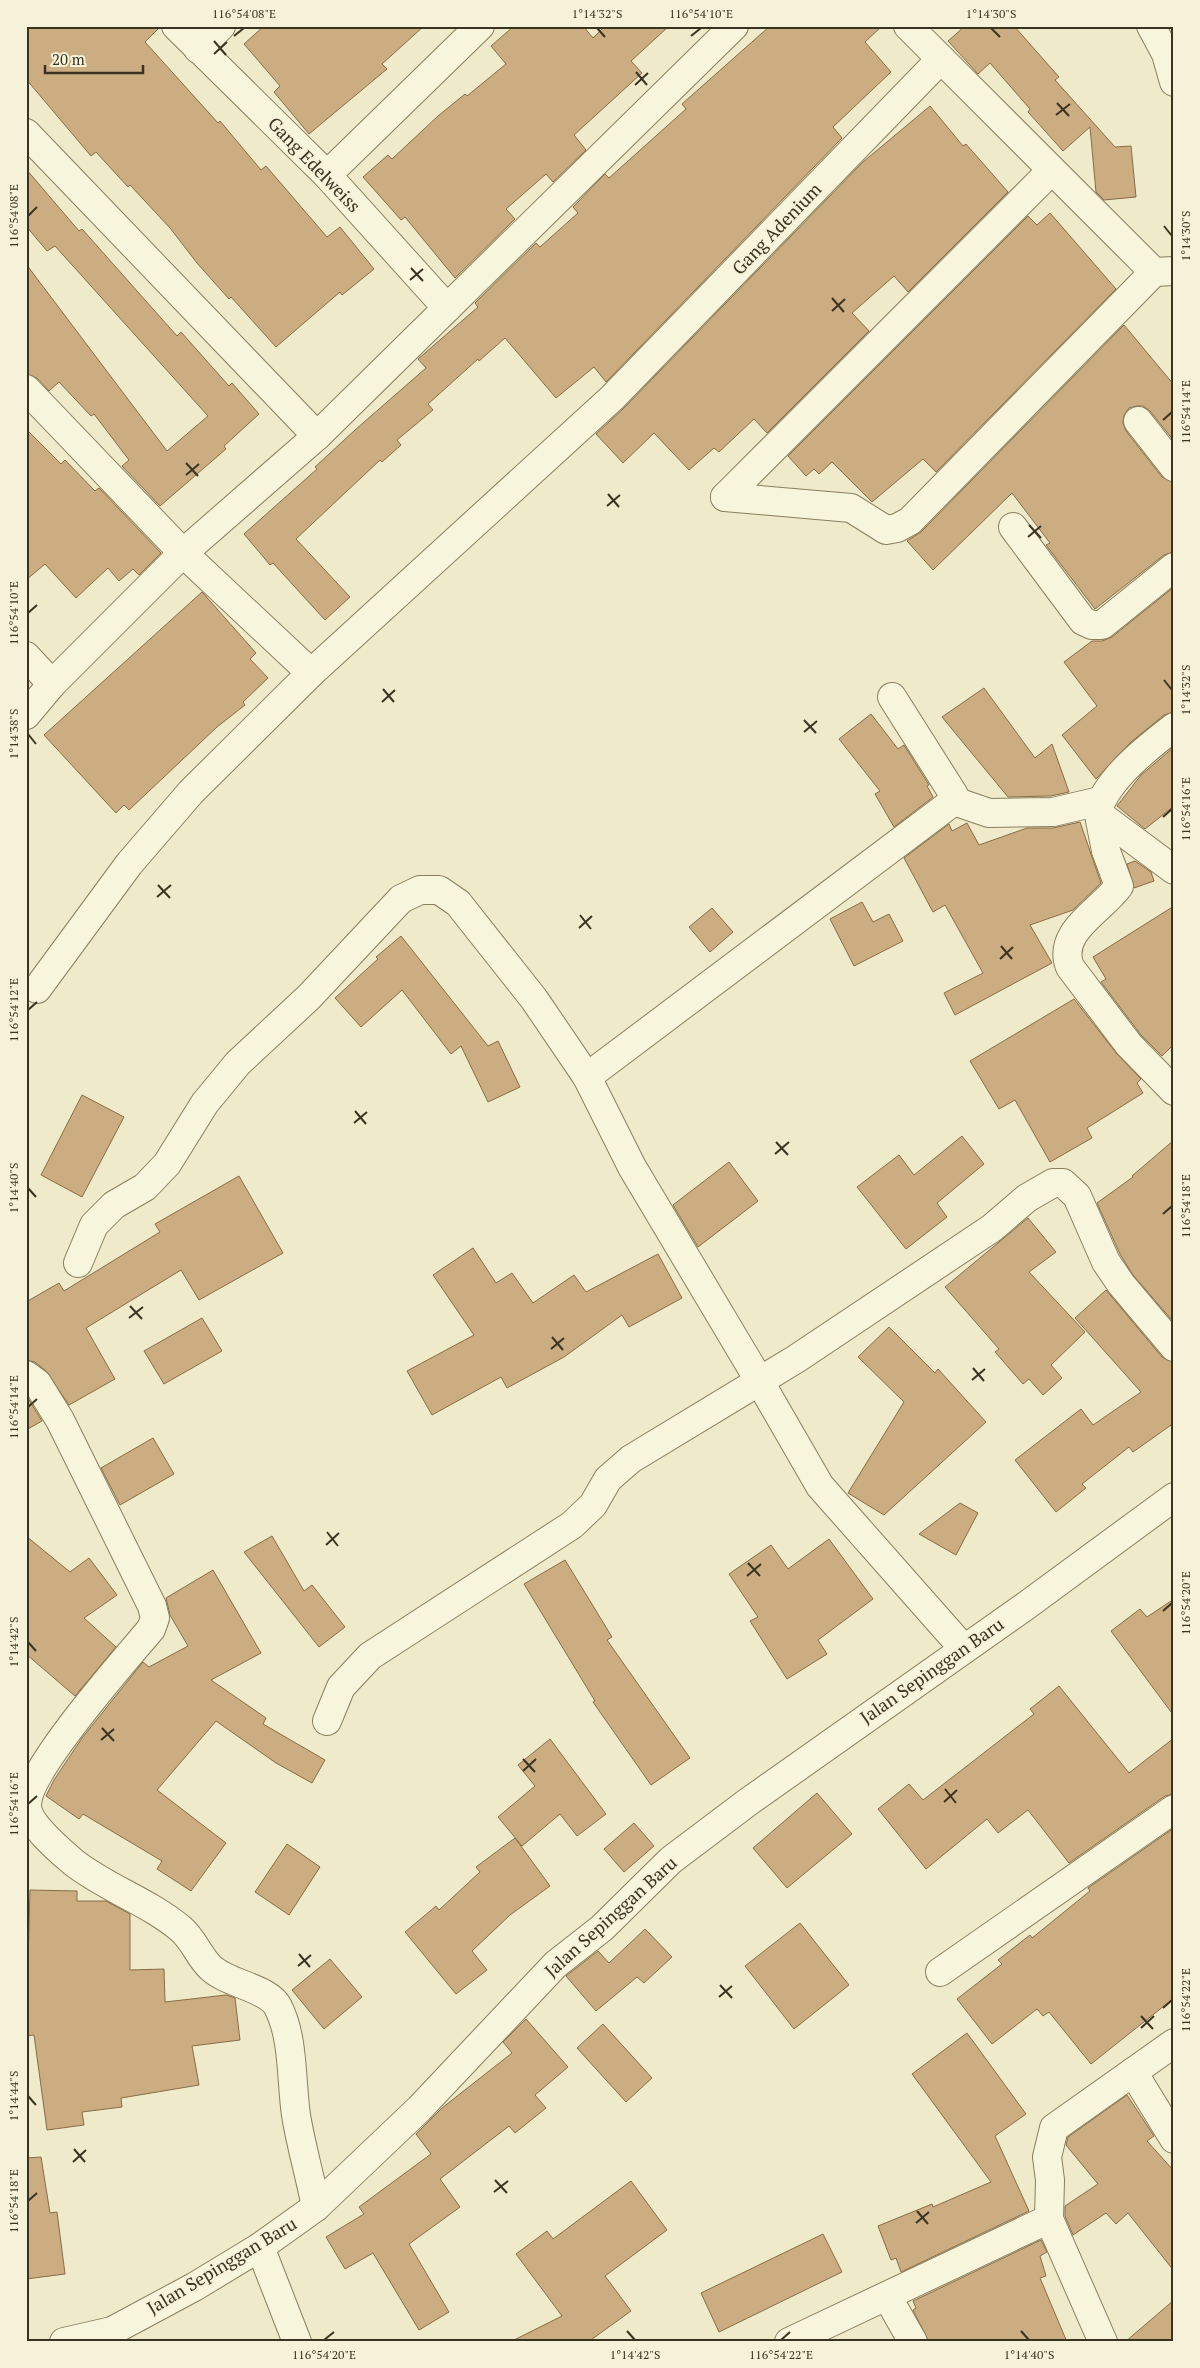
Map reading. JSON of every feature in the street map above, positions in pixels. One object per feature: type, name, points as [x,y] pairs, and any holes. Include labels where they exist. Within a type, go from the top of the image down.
[{"type":"street","name":"Gang Edelweiss","points":[[176,26],[198,50],[327,175],[447,308]]},
{"type":"street","points":[[198,50],[221,26]]},
{"type":"street","points":[[327,175],[480,26]]},
{"type":"street","points":[[26,715],[52,684],[183,553],[317,436],[734,26]]},
{"type":"street","points":[[908,26],[1051,171],[1164,272],[910,521],[897,528],[886,530],[851,508],[725,497],[1051,171]]},
{"type":"street","points":[[1151,26],[1166,54],[1174,82]]},
{"type":"street","name":"Gang Adenium","points":[[37,989],[129,864],[191,792],[311,674],[612,398],[941,59]]},
{"type":"street","points":[[26,132],[317,436]]},
{"type":"street","points":[[26,389],[183,553],[311,674]]},
{"type":"street","points":[[1138,421],[1174,467]]},
{"type":"street","points":[[1013,527],[1083,620],[1092,625],[1102,625],[1174,567]]},
{"type":"street","points":[[26,656],[52,684]]},
{"type":"street","points":[[892,697],[954,794],[954,801]]},
{"type":"street","points":[[1174,727],[1135,757],[1099,806],[1106,851],[1119,886],[1096,912],[1074,931],[1067,947],[1066,958],[1070,967],[1129,1045],[1174,1091]]},
{"type":"street","points":[[954,801],[989,814],[1053,812],[1099,806]]},
{"type":"street","points":[[587,1077],[954,801]]},
{"type":"street","points":[[1099,806],[1104,818],[1174,870]]},
{"type":"street","points":[[78,1263],[94,1225],[114,1205],[145,1187],[167,1164],[205,1103],[238,1063],[309,997],[401,899],[420,890],[439,890],[458,903],[534,999],[587,1077],[632,1167],[820,1486],[964,1649]]},
{"type":"street","points":[[327,1721],[340,1688],[370,1656],[572,1525],[593,1505],[608,1479],[631,1459],[760,1382],[992,1228],[1027,1198],[1052,1183],[1063,1183],[1077,1196],[1106,1262],[1121,1284],[1174,1348]]},
{"type":"street","points":[[26,1375],[37,1383],[60,1420],[152,1606],[155,1618],[151,1629],[64,1735],[34,1784],[27,1803],[30,1815],[41,1831],[73,1862],[117,1890],[164,1916],[183,1931],[210,1967],[222,1977],[271,1998],[278,2007],[291,2058],[296,2115],[316,2207]]},
{"type":"street","name":"Jalan Sepinggan Baru","points":[[64,2342],[112,2331],[194,2287],[260,2247],[316,2207],[419,2109],[556,1964],[602,1928],[671,1860],[748,1802],[1174,1497]]},
{"type":"street","points":[[940,1972],[1174,1809]]},
{"type":"street","points":[[1103,2342],[1049,2219],[1050,2180],[1047,2158],[1054,2128],[1174,2044]]},
{"type":"street","points":[[1133,2072],[1174,2139]]},
{"type":"street","points":[[789,2342],[1049,2219]]},
{"type":"street","points":[[260,2247],[297,2342]]},
{"type":"street","points":[[887,2296],[913,2342]]},
{"type":"building","points":[[26,26],[161,26],[145,42],[218,123],[220,121],[261,170],[266,166],[327,237],[340,227],[374,269],[342,295],[340,292],[276,347],[231,297],[229,299],[197,263],[170,228],[130,185],[128,187],[96,152],[91,156],[26,79]]},
{"type":"building","points":[[264,26],[424,26],[382,64],[387,69],[309,134],[274,92],[280,86],[244,44]]},
{"type":"building","points":[[514,26],[583,26],[593,38],[605,26],[669,26],[631,61],[642,73],[574,135],[586,150],[553,182],[546,174],[506,209],[515,219],[455,278],[405,217],[401,220],[363,177],[388,155],[392,159],[438,116],[465,94],[467,96],[506,64],[491,46]]},
{"type":"building","points":[[770,26],[882,26],[865,42],[891,72],[833,127],[842,138],[606,382],[594,367],[556,398],[505,338],[479,361],[478,359],[428,404],[433,410],[397,440],[401,445],[382,462],[380,460],[296,539],[350,597],[325,620],[273,563],[270,565],[244,534],[317,469],[315,467],[355,430],[426,368],[418,359],[478,307],[475,303],[536,243],[540,247],[578,213],[573,207],[605,174],[609,178],[686,109],[682,104]]},
{"type":"building","points":[[965,26],[1014,26],[1059,77],[1055,80],[1115,147],[1131,146],[1136,197],[1104,200],[1096,192],[1090,127],[1063,151],[1028,112],[1030,109],[990,63],[978,74],[948,41]]},
{"type":"building","points":[[930,106],[963,146],[966,144],[1008,192],[908,292],[894,276],[852,313],[869,331],[767,433],[754,419],[719,452],[714,448],[689,470],[654,433],[623,463],[596,434],[623,409],[863,162]]},
{"type":"building","points":[[26,169],[79,231],[82,229],[177,336],[181,332],[229,386],[232,383],[259,414],[224,446],[226,449],[160,506],[122,466],[129,460],[94,414],[91,416],[59,382],[49,391],[37,378],[26,374],[26,264],[167,451],[208,416],[55,246],[47,251],[26,226]]},
{"type":"building","points":[[1050,213],[1116,289],[936,472],[923,459],[872,502],[832,462],[819,474],[814,469],[806,476],[788,456],[1028,216],[1037,225]]},
{"type":"building","points":[[1124,325],[1174,385],[1174,441],[1150,411],[1143,406],[1129,408],[1124,415],[1123,423],[1126,431],[1162,477],[1174,482],[1174,552],[1164,555],[1095,609],[1046,545],[1050,543],[1012,493],[933,570],[907,541],[921,532]]},
{"type":"building","points":[[26,429],[61,464],[65,460],[95,491],[99,488],[161,553],[139,575],[133,569],[119,581],[108,568],[76,598],[45,564],[26,580]]},
{"type":"building","points":[[1174,587],[1174,712],[1164,715],[1131,742],[1096,779],[1062,735],[1097,706],[1064,662],[1092,641],[1102,641],[1112,637]]},
{"type":"building","points":[[202,592],[256,653],[250,659],[268,678],[243,702],[245,705],[217,727],[129,810],[124,805],[116,813],[44,735]]},
{"type":"building","points":[[984,688],[1035,758],[1052,744],[1069,792],[1051,796],[1008,797],[942,717]]},
{"type":"building","points":[[871,714],[898,749],[904,745],[929,785],[927,786],[933,797],[894,827],[875,794],[880,791],[839,739]]},
{"type":"building","points":[[1174,747],[1174,806],[1145,829],[1117,806],[1141,775]]},
{"type":"building","points":[[1080,822],[1101,883],[1073,910],[1030,925],[1052,963],[955,1015],[944,993],[983,973],[945,905],[933,912],[904,858],[949,824],[952,831],[967,823],[979,845],[1027,828],[1053,828]]},
{"type":"building","points":[[1135,861],[1151,872],[1154,881],[1134,888],[1127,864]]},
{"type":"building","points":[[862,902],[873,922],[889,914],[903,941],[854,966],[830,919]]},
{"type":"building","points":[[1174,906],[1174,1044],[1162,1056],[1141,1035],[1101,982],[1106,979],[1093,957]]},
{"type":"building","points":[[712,908],[733,932],[710,952],[689,927]]},
{"type":"building","points":[[401,936],[488,1046],[498,1041],[520,1087],[488,1102],[461,1046],[451,1054],[402,990],[361,1027],[335,998],[378,959],[376,957]]},
{"type":"building","points":[[1074,999],[1117,1054],[1141,1079],[1137,1083],[1143,1093],[1087,1128],[1092,1138],[1050,1162],[1015,1100],[999,1109],[970,1061]]},
{"type":"building","points":[[82,1095],[124,1117],[82,1197],[41,1175]]},
{"type":"building","points":[[962,1136],[984,1164],[937,1203],[947,1217],[906,1249],[857,1187],[899,1155],[914,1175]]},
{"type":"building","points":[[1174,1140],[1174,1317],[1171,1319],[1133,1275],[1120,1254],[1097,1203],[1133,1177]]},
{"type":"building","points":[[729,1162],[758,1201],[698,1247],[673,1205]]},
{"type":"building","points":[[239,1176],[283,1253],[199,1300],[181,1270],[86,1328],[115,1379],[69,1405],[46,1371],[35,1362],[26,1360],[26,1302],[59,1283],[64,1291],[160,1232],[155,1224]]},
{"type":"building","points":[[1028,1218],[1056,1252],[1029,1272],[1085,1332],[1051,1365],[1062,1378],[1043,1395],[1029,1379],[1023,1384],[995,1352],[999,1349],[945,1287]]},
{"type":"building","points":[[473,1248],[496,1283],[512,1273],[533,1303],[574,1275],[586,1292],[658,1254],[682,1298],[629,1327],[622,1315],[564,1357],[507,1388],[501,1377],[432,1415],[407,1371],[474,1335],[433,1275]]},
{"type":"building","points":[[1106,1290],[1162,1357],[1174,1362],[1174,1423],[1133,1452],[1129,1447],[1082,1484],[1086,1488],[1056,1512],[1015,1460],[1081,1409],[1093,1425],[1141,1392],[1075,1318]]},
{"type":"building","points":[[202,1318],[222,1351],[164,1384],[144,1351]]},
{"type":"building","points":[[889,1327],[935,1373],[938,1369],[986,1422],[884,1515],[848,1493],[904,1402],[858,1357]]},
{"type":"building","points":[[26,1395],[42,1421],[26,1430]]},
{"type":"building","points":[[153,1438],[174,1474],[120,1505],[101,1468]]},
{"type":"building","points":[[960,1503],[978,1513],[956,1555],[919,1534]]},
{"type":"building","points":[[26,1536],[70,1572],[89,1558],[117,1595],[84,1618],[116,1647],[75,1696],[26,1654]]},
{"type":"building","points":[[272,1536],[304,1591],[312,1585],[345,1627],[319,1647],[244,1552]]},
{"type":"building","points":[[829,1539],[873,1599],[818,1640],[827,1654],[787,1679],[750,1621],[758,1617],[729,1574],[771,1545],[788,1569]]},
{"type":"building","points":[[565,1560],[612,1637],[607,1640],[690,1758],[651,1785],[593,1702],[595,1701],[524,1584]]},
{"type":"building","points":[[213,1570],[261,1653],[211,1680],[266,1718],[263,1724],[325,1760],[312,1783],[276,1763],[216,1721],[157,1790],[226,1843],[191,1891],[157,1869],[162,1861],[83,1814],[79,1819],[46,1796],[54,1780],[82,1738],[143,1662],[149,1667],[188,1646],[170,1615],[166,1598]]},
{"type":"building","points":[[1174,1599],[1174,1716],[1111,1631],[1140,1609],[1147,1617]]},
{"type":"building","points":[[1059,1686],[1129,1773],[1174,1738],[1174,1794],[1165,1796],[1069,1863],[1028,1810],[998,1833],[987,1819],[926,1869],[878,1809],[909,1784],[923,1800],[1034,1714],[1030,1709]]},
{"type":"building","points":[[550,1739],[606,1814],[577,1836],[560,1814],[522,1846],[498,1817],[535,1786],[518,1765]]},
{"type":"building","points":[[817,1793],[852,1834],[787,1888],[753,1848]]},
{"type":"building","points":[[634,1823],[654,1846],[624,1872],[604,1849]]},
{"type":"building","points":[[1174,1828],[1174,1998],[1091,2064],[1049,2012],[1043,2016],[1037,2009],[992,2044],[957,1999],[1002,1964],[998,1960],[1030,1935],[1032,1938],[1090,1891],[1088,1888]]},
{"type":"building","points":[[515,1838],[550,1886],[510,1915],[472,1951],[487,1970],[456,1994],[405,1932],[436,1906],[439,1910],[480,1872],[476,1867]]},
{"type":"building","points":[[287,1844],[320,1867],[289,1915],[255,1892]]},
{"type":"building","points":[[30,1890],[77,1891],[77,1901],[106,1901],[130,1914],[130,1970],[164,1969],[165,2002],[226,1995],[235,1998],[240,2040],[192,2046],[199,2085],[121,2098],[122,2107],[82,2112],[84,2125],[47,2130],[34,2035],[26,2036]]},
{"type":"building","points":[[800,1923],[849,1985],[794,2029],[745,1966]]},
{"type":"building","points":[[645,1929],[672,1957],[644,1983],[637,1977],[596,2011],[566,1976],[598,1951],[609,1963]]},
{"type":"building","points":[[330,1959],[362,1997],[324,2029],[292,1990]]},
{"type":"building","points":[[526,2019],[568,2067],[535,2095],[546,2108],[515,2133],[509,2126],[440,2179],[460,2207],[409,2244],[449,2312],[419,2330],[373,2253],[345,2269],[326,2237],[364,2214],[359,2207],[431,2154],[416,2134],[442,2108],[512,2053],[503,2042]]},
{"type":"building","points":[[603,2024],[652,2078],[626,2102],[577,2048]]},
{"type":"building","points":[[967,2033],[1026,2114],[995,2136],[1029,2211],[901,2272],[896,2258],[891,2260],[878,2226],[932,2204],[933,2207],[991,2182],[912,2074]]},
{"type":"building","points":[[1127,2095],[1154,2136],[1147,2141],[1174,2171],[1174,2271],[1128,2213],[1116,2224],[1106,2213],[1073,2235],[1065,2216],[1065,2206],[1098,2184],[1066,2145],[1068,2137]]},
{"type":"building","points":[[41,2157],[50,2213],[57,2212],[65,2274],[26,2279],[26,2158]]},
{"type":"building","points":[[631,2181],[667,2230],[605,2276],[631,2311],[588,2342],[510,2342],[562,2316],[516,2254],[547,2231],[553,2239]]},
{"type":"building","points":[[823,2234],[842,2272],[719,2332],[701,2293]]},
{"type":"building","points":[[1041,2240],[1047,2252],[1040,2256],[1046,2276],[1040,2278],[1067,2342],[929,2342],[913,2310],[916,2308],[913,2301]]},
{"type":"building","points":[[1174,2300],[1174,2342],[1125,2342]]}]
